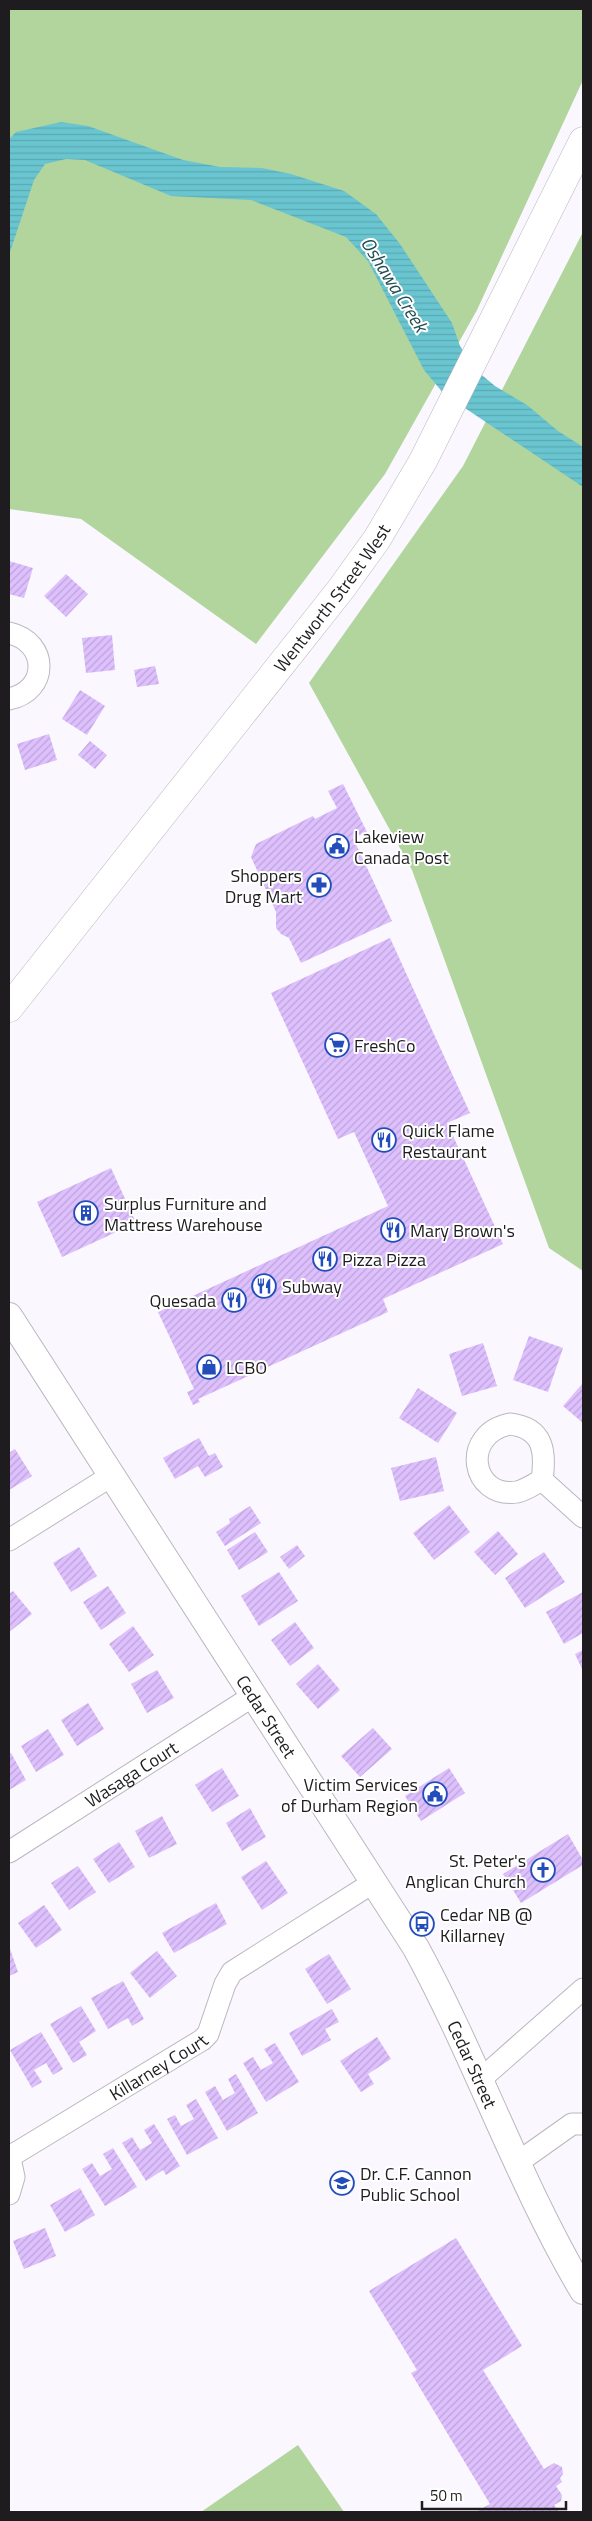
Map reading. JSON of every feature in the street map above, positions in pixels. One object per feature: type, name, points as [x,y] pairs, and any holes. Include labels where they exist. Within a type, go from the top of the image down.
[{"type":"main road","name":"Wentworth Street West","points":[[9,1008],[341,589],[377,539],[423,461],[583,140]]},
{"type":"street","points":[[9,634],[19,636],[28,642],[35,650],[39,661],[39,672],[32,686],[20,696],[9,699]]},
{"type":"street","name":"Cedar Street","points":[[9,1316],[374,1882],[436,1986],[481,2079],[540,2213],[583,2291]]},
{"type":"street","points":[[9,1540],[111,1476]]},
{"type":"street","points":[[542,1480],[583,1517]]},
{"type":"street","name":"Wasaga Court","points":[[9,1852],[253,1696]]},
{"type":"street","name":"Killarney Court","points":[[9,2194],[14,2177],[10,2155],[202,2040],[208,2034],[225,1984],[232,1972],[374,1882]]},
{"type":"street","points":[[481,2079],[583,1989]]},
{"type":"street","points":[[517,2163],[572,2124],[583,2124]]},
{"type":"green space","points":[[9,9],[583,9],[583,80],[477,310],[385,474],[256,644],[81,519],[9,509]]},
{"type":"green space","points":[[583,232],[583,1271],[549,1248],[412,870],[309,683],[463,466]]},
{"type":"green space","points":[[298,2445],[344,2512],[201,2512]]},
{"type":"water","name":"Oshawa Creek","points":[[61,122],[88,126],[183,160],[220,167],[262,168],[291,174],[344,191],[376,214],[400,244],[452,323],[460,346],[477,371],[495,386],[527,405],[558,431],[583,447],[583,487],[444,394],[424,370],[368,261],[346,237],[251,200],[171,196],[85,160],[66,159],[45,164],[34,180],[9,255],[9,139],[16,132]]},
{"type":"building","points":[[9,561],[33,568],[24,598],[9,594]]},
{"type":"building","points":[[66,574],[88,594],[66,617],[44,596]]},
{"type":"building","points":[[112,635],[115,670],[86,673],[82,638]]},
{"type":"building","points":[[155,666],[159,684],[137,687],[134,670]]},
{"type":"building","points":[[80,690],[105,706],[87,735],[62,719]]},
{"type":"building","points":[[49,734],[57,760],[25,770],[17,744]]},
{"type":"building","points":[[90,741],[107,755],[95,769],[78,755]]},
{"type":"building","name":"Shoppers Drug Mart","points":[[343,784],[367,832],[353,838],[392,921],[301,963],[289,938],[281,934],[276,928],[276,912],[251,857],[256,844],[313,816],[315,819],[337,808],[328,791]]},
{"type":"building","points":[[390,938],[470,1113],[447,1123],[503,1244],[383,1299],[388,1312],[198,1399],[200,1402],[193,1405],[187,1392],[194,1389],[158,1312],[388,1206],[354,1132],[338,1139],[271,993]]},
{"type":"building","name":"Surplus Furniture and Mattress Warehouse","points":[[111,1168],[136,1223],[62,1257],[37,1202]]},
{"type":"building","points":[[529,1336],[563,1348],[548,1392],[513,1380]]},
{"type":"building","points":[[483,1343],[497,1386],[462,1396],[449,1354]]},
{"type":"building","points":[[583,1383],[583,1423],[563,1406]]},
{"type":"building","points":[[418,1388],[457,1413],[438,1443],[399,1418]]},
{"type":"building","points":[[199,1438],[209,1456],[215,1453],[223,1467],[205,1477],[198,1466],[175,1479],[163,1458]]},
{"type":"building","points":[[15,1449],[32,1476],[9,1490],[9,1453]]},
{"type":"building","points":[[436,1457],[444,1491],[400,1501],[391,1468]]},
{"type":"building","points":[[449,1505],[470,1532],[434,1560],[413,1533]]},
{"type":"building","points":[[250,1506],[261,1523],[225,1546],[216,1532],[230,1523],[229,1519]]},
{"type":"building","points":[[498,1531],[518,1554],[495,1575],[474,1552]]},
{"type":"building","points":[[255,1532],[268,1552],[239,1570],[227,1550]]},
{"type":"building","points":[[297,1545],[305,1556],[289,1569],[280,1557]]},
{"type":"building","points":[[79,1547],[97,1576],[71,1592],[53,1563]]},
{"type":"building","points":[[544,1552],[565,1582],[525,1608],[505,1578]]},
{"type":"building","points":[[279,1572],[298,1601],[259,1626],[241,1596]]},
{"type":"building","points":[[108,1586],[126,1613],[101,1630],[83,1602]]},
{"type":"building","points":[[13,1591],[32,1614],[9,1632],[9,1594]]},
{"type":"building","points":[[583,1592],[583,1633],[564,1644],[546,1612]]},
{"type":"building","points":[[295,1622],[314,1648],[290,1666],[271,1640]]},
{"type":"building","points":[[133,1626],[154,1655],[129,1672],[109,1644]]},
{"type":"building","points":[[583,1650],[583,1671],[575,1654]]},
{"type":"building","points":[[318,1664],[340,1690],[318,1709],[296,1684]]},
{"type":"building","points":[[157,1670],[174,1698],[147,1713],[131,1684]]},
{"type":"building","points":[[88,1703],[104,1729],[77,1746],[61,1720]]},
{"type":"building","points":[[373,1728],[392,1749],[360,1777],[341,1756]]},
{"type":"building","points":[[48,1729],[64,1755],[36,1772],[21,1746]]},
{"type":"building","points":[[11,1753],[26,1780],[9,1790],[9,1754]]},
{"type":"building","points":[[222,1768],[239,1796],[212,1812],[195,1785]]},
{"type":"building","name":"Victim Services of Durham Region","points":[[449,1768],[465,1793],[421,1821],[405,1796]]},
{"type":"building","points":[[250,1808],[266,1837],[242,1851],[226,1823]]},
{"type":"building","points":[[162,1816],[177,1844],[149,1858],[135,1831]]},
{"type":"building","name":"St. Peter's Anglican Church","points":[[568,1834],[583,1860],[583,1865],[521,1903],[503,1874]]},
{"type":"building","points":[[119,1842],[135,1867],[109,1883],[93,1859]]},
{"type":"building","points":[[266,1861],[288,1893],[262,1910],[241,1877]]},
{"type":"building","points":[[78,1866],[96,1892],[69,1910],[51,1883]]},
{"type":"building","points":[[216,1903],[227,1924],[174,1953],[162,1933]]},
{"type":"building","points":[[44,1905],[62,1930],[36,1948],[18,1923]]},
{"type":"building","points":[[9,1946],[18,1972],[9,1976]]},
{"type":"building","points":[[157,1951],[177,1976],[150,1998],[130,1973]]},
{"type":"building","points":[[329,1954],[351,1989],[327,2004],[305,1969]]},
{"type":"building","points":[[123,1981],[144,2019],[132,2026],[128,2018],[108,2029],[91,1998]]},
{"type":"building","points":[[81,2006],[96,2031],[79,2042],[87,2055],[73,2063],[50,2024]]},
{"type":"building","points":[[332,2009],[339,2022],[325,2029],[331,2040],[302,2056],[289,2033]]},
{"type":"building","points":[[41,2032],[63,2069],[53,2075],[46,2063],[34,2070],[42,2082],[32,2088],[10,2050]]},
{"type":"building","points":[[377,2037],[391,2059],[368,2074],[374,2084],[361,2092],[340,2061]]},
{"type":"building","points":[[275,2043],[299,2082],[266,2102],[243,2063],[253,2057],[261,2070],[273,2063],[264,2049]]},
{"type":"building","points":[[236,2074],[258,2113],[227,2131],[205,2092],[215,2086],[223,2100],[235,2093],[228,2079]]},
{"type":"building","points":[[196,2099],[218,2138],[187,2155],[167,2119],[175,2115],[181,2126],[194,2119],[186,2105]]},
{"type":"building","points":[[154,2124],[180,2166],[166,2175],[163,2170],[146,2181],[122,2143],[132,2137],[140,2150],[152,2143],[144,2130]]},
{"type":"building","points":[[113,2148],[137,2187],[105,2206],[82,2169],[92,2163],[100,2176],[112,2169],[103,2154]]},
{"type":"building","points":[[80,2188],[95,2215],[65,2232],[50,2205]]},
{"type":"building","points":[[45,2228],[56,2256],[24,2269],[13,2241]]},
{"type":"building","points":[[456,2238],[522,2346],[483,2370],[544,2469],[554,2463],[562,2467],[563,2474],[560,2478],[562,2482],[556,2486],[562,2495],[561,2501],[554,2505],[559,2512],[476,2512],[490,2504],[411,2373],[417,2370],[369,2291]]},
{"type":"place","name":"Lakeview Canada Post","points":[[337,846]]},
{"type":"place","name":"Shoppers Drug Mart","points":[[319,885]]},
{"type":"place","name":"FreshCo","points":[[337,1045]]},
{"type":"place","name":"Quick Flame Restaurant","points":[[384,1140]]},
{"type":"place","name":"Surplus Furniture and Mattress Warehouse","points":[[86,1213]]},
{"type":"place","name":"Mary Brown's","points":[[393,1230]]},
{"type":"place","name":"Pizza Pizza","points":[[325,1259]]},
{"type":"place","name":"Subway","points":[[264,1286]]},
{"type":"place","name":"Quesada","points":[[234,1300]]},
{"type":"place","name":"LCBO","points":[[209,1367]]},
{"type":"place","name":"Victim Services of Durham Region","points":[[435,1794]]},
{"type":"place","name":"St. Peter's Anglican Church","points":[[543,1870]]},
{"type":"place","name":"Cedar NB @ Killarney","points":[[422,1924]]},
{"type":"place","name":"Dr. C.F. Cannon Public School","points":[[342,2183]]}]
